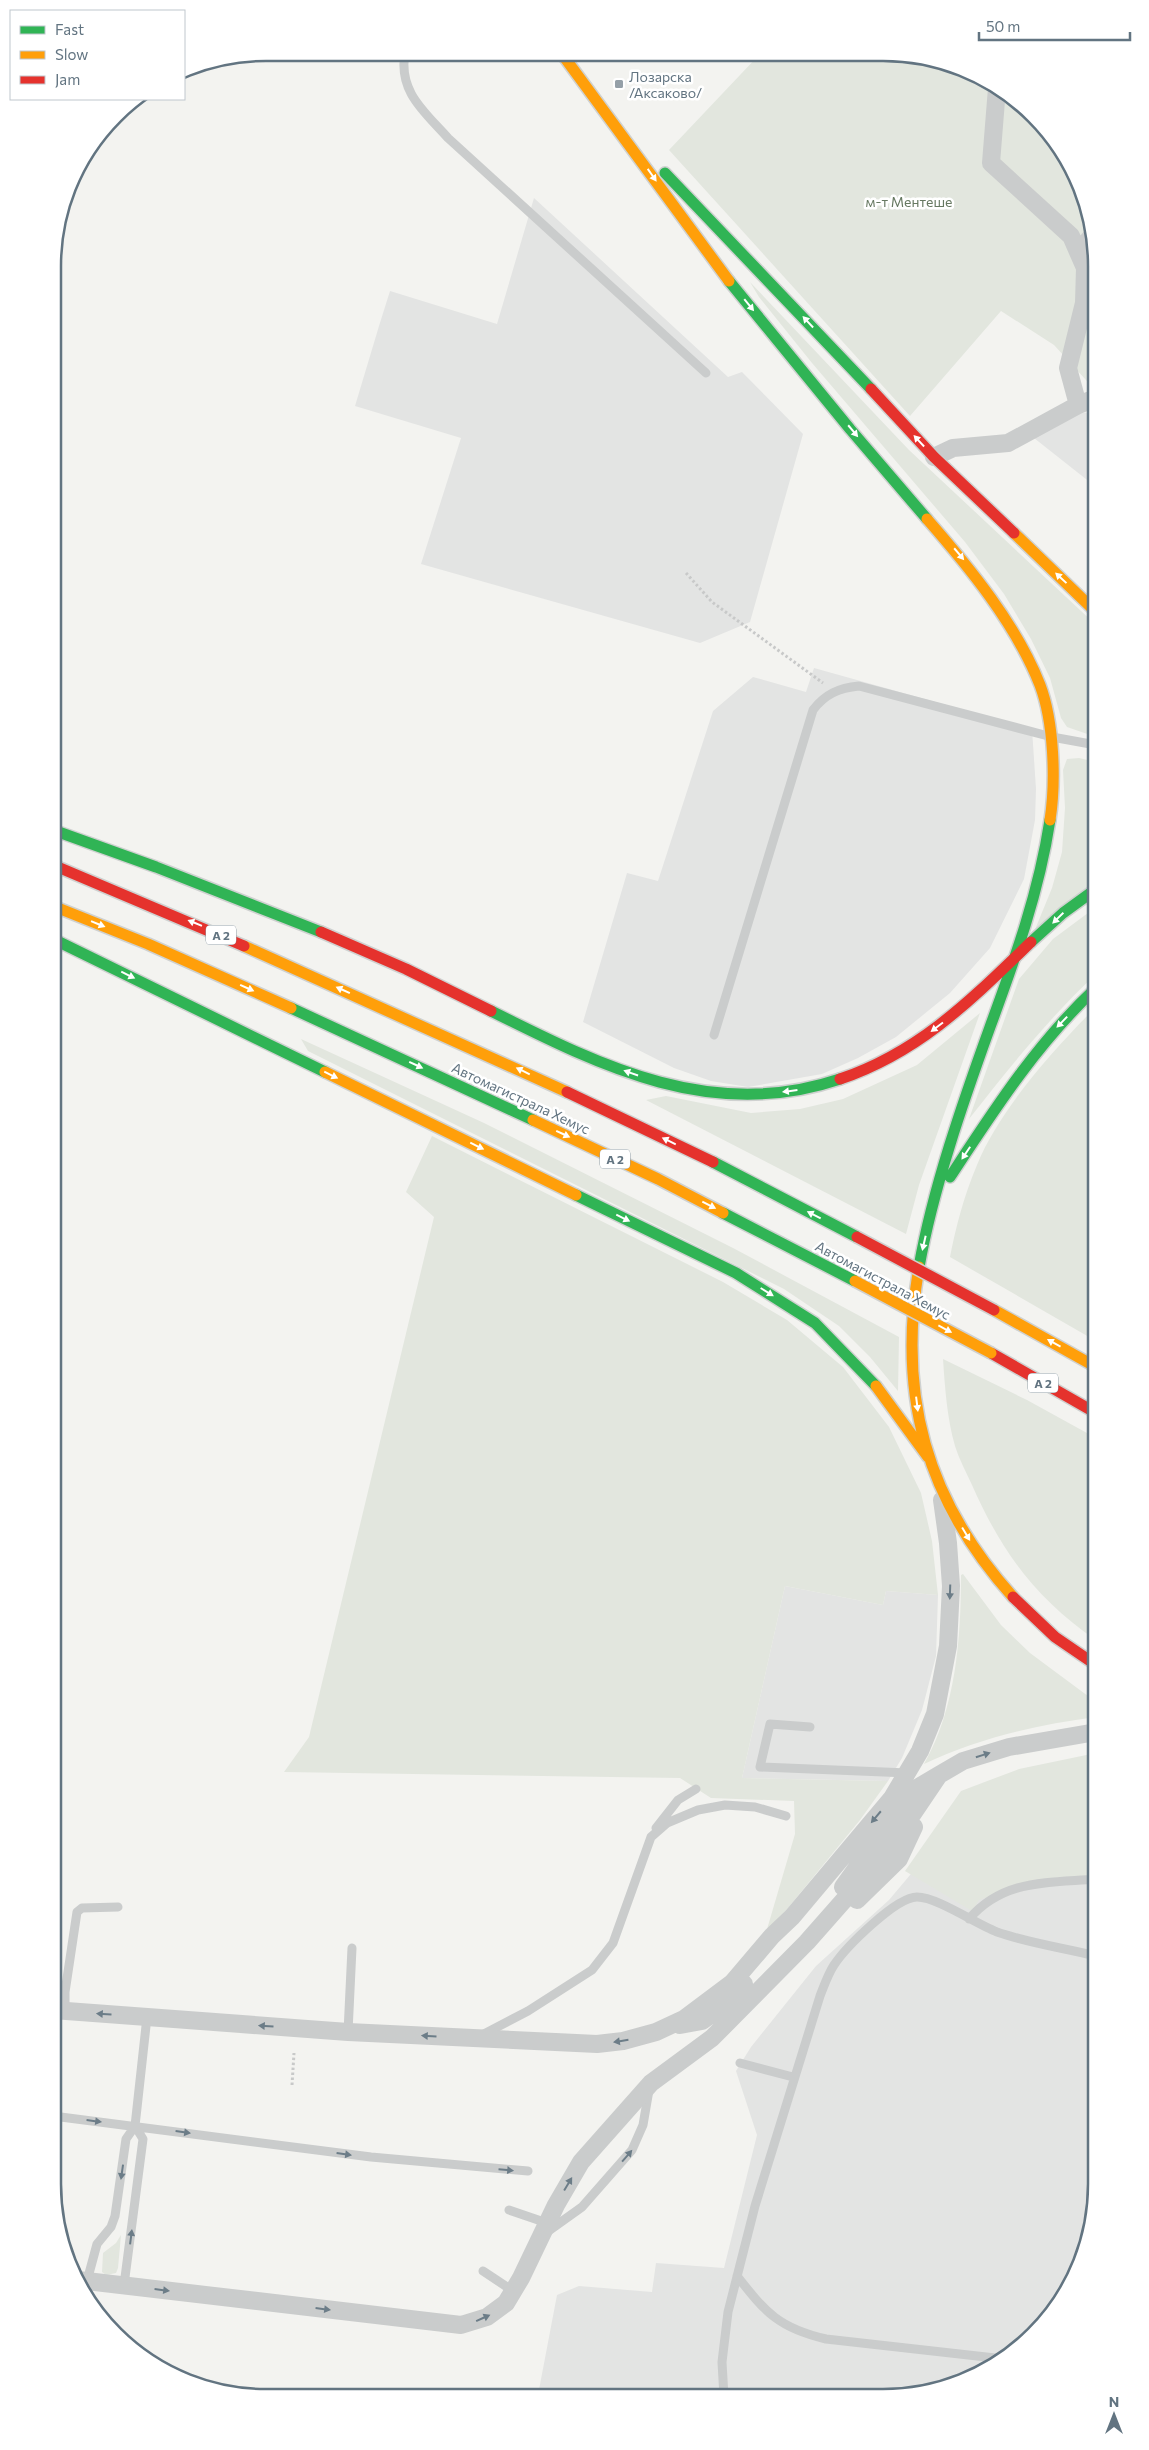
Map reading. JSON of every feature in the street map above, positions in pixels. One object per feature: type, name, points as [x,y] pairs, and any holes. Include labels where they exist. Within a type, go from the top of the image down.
[{"type":"main road","points":[[567,61],[614,121],[701,244],[746,301],[880,464],[963,558],[1013,633],[1042,689],[1052,736],[1053,797],[1048,851],[1015,960],[964,1097],[923,1245],[914,1306],[912,1362],[918,1413],[928,1457],[941,1492],[968,1539],[1002,1587],[1040,1627],[1088,1660]]},
{"type":"main road","points":[[614,121],[725,234],[934,457],[1088,604]]},
{"type":"main road","points":[[61,833],[102,846],[256,906],[405,968],[606,1065],[658,1082],[710,1094],[747,1096],[814,1088],[876,1066],[912,1046],[962,1008],[1064,912],[1088,895]]},
{"type":"main road","name":"Автомагистрала Хемус","points":[[61,868],[209,929],[512,1066],[673,1143],[858,1237],[1088,1363]]},
{"type":"main road","name":"Автомагистрала Хемус","points":[[61,909],[148,944],[381,1048],[658,1179],[990,1353],[1088,1408]]},
{"type":"main road","points":[[61,943],[736,1273],[816,1323],[880,1390],[928,1457]]},
{"type":"main road","points":[[937,1196],[1001,1099],[1044,1041],[1088,996]]},
{"type":"street","points":[[996,96],[991,163],[1071,236],[1085,268],[1084,303],[1068,368],[1078,405]]},
{"type":"street","points":[[1078,252],[1086,243]]},
{"type":"street","points":[[934,457],[954,448],[1008,443],[1088,401]]},
{"type":"street","points":[[61,2010],[348,2032],[597,2044],[623,2041],[668,2027],[684,2019],[732,1983],[772,1936],[792,1917],[892,1798],[920,1751],[934,1714],[948,1646],[950,1586],[948,1543],[941,1492]]},
{"type":"street","points":[[807,1942],[852,1873],[912,1791],[963,1761],[1009,1746],[1088,1733]]},
{"type":"street","points":[[86,2280],[461,2325],[487,2317],[506,2303],[581,2162],[651,2084],[712,2038],[807,1942],[842,1914],[899,1859],[939,1775]]},
{"type":"lane","points":[[405,61],[404,78],[411,96],[448,138],[706,373]]},
{"type":"lane","points":[[714,1035],[813,710],[826,696],[834,691],[859,686],[1052,736],[1088,743]]},
{"type":"lane","points":[[810,1727],[770,1724],[760,1767],[908,1773]]},
{"type":"lane","points":[[477,2038],[528,2011],[592,1970],[613,1943],[651,1837],[664,1816],[678,1800],[696,1788]]},
{"type":"lane","points":[[651,1837],[667,1823],[680,1816],[725,1805],[754,1807],[786,1816]]},
{"type":"lane","points":[[969,1919],[992,1897],[1014,1887],[1088,1880]]},
{"type":"lane","points":[[724,2389],[722,2362],[728,2312],[754,2206],[820,1996],[832,1967],[848,1946],[898,1903],[909,1897],[919,1896],[932,1900],[997,1932],[1088,1954]]},
{"type":"lane","points":[[61,2004],[65,1992],[77,1912],[82,1908],[118,1908]]},
{"type":"lane","points":[[348,2032],[352,1948]]},
{"type":"lane","points":[[61,1990],[65,1992]]},
{"type":"lane","points":[[84,2277],[97,2244],[111,2227],[115,2216],[126,2139],[135,2126],[146,2017]]},
{"type":"lane","points":[[740,2063],[793,2077]]},
{"type":"lane","points":[[510,2210],[544,2230],[582,2207],[632,2150],[643,2126],[651,2084]]},
{"type":"lane","points":[[61,2117],[372,2157],[528,2172]]},
{"type":"lane","points":[[124,2285],[143,2139],[135,2126]]},
{"type":"lane","points":[[483,2271],[513,2291]]},
{"type":"lane","points":[[737,2276],[757,2302],[775,2318],[798,2332],[826,2339],[991,2358]]},
{"type":"path","points":[[686,573],[712,602],[834,691]]},
{"type":"path","points":[[292,2086],[294,2053]]},
{"type":"shaded area","points":[[534,198],[728,377],[742,372],[803,434],[750,622],[700,643],[421,564],[461,438],[355,406],[379,326],[390,291],[497,324]]},
{"type":"shaded area","points":[[1088,412],[1088,481],[1034,438],[1079,413]]},
{"type":"shaded area","points":[[814,668],[1032,729],[1036,789],[1035,820],[1024,879],[990,948],[950,993],[896,1037],[858,1058],[822,1074],[748,1087],[711,1081],[674,1068],[583,1022],[627,873],[658,881],[713,711],[753,677],[806,692]]},
{"type":"shaded area","points":[[785,1586],[883,1605],[886,1591],[938,1595],[936,1656],[922,1710],[902,1758],[888,1781],[742,1778]]},
{"type":"shaded area","points":[[969,1805],[1088,1807],[1088,2183],[1081,2237],[1067,2274],[1053,2298],[1028,2329],[997,2354],[973,2368],[923,2385],[882,2389],[539,2389],[557,2295],[579,2286],[652,2292],[656,2263],[724,2268],[757,2135],[736,2071],[751,2047],[816,1966],[889,1900]]},
{"type":"green space","name":"м-т Ментeше","points":[[753,61],[882,61],[909,63],[936,68],[973,82],[997,96],[1018,112],[1037,131],[1053,152],[1067,176],[1077,201],[1084,226],[1088,267],[1088,382],[1054,345],[1001,311],[910,416],[669,150]]},
{"type":"green space","points":[[750,282],[909,450],[1088,618],[1088,734],[1067,727],[1061,718],[1050,678],[1031,639],[1004,594],[965,542],[812,363],[759,297]]},
{"type":"green space","points":[[1079,758],[1088,760],[1088,888],[1034,932],[1052,888],[1062,852],[1065,808],[1063,770],[1067,759]]},
{"type":"green space","points":[[1088,913],[1088,982],[1014,1062],[969,1119],[1019,979],[1053,939]]},
{"type":"green space","points":[[980,1013],[919,1185],[906,1234],[646,1100],[666,1096],[751,1113],[800,1109],[843,1099],[917,1065]]},
{"type":"green space","points":[[1088,1015],[1088,1336],[950,1257],[968,1188],[987,1144],[1013,1102],[1063,1042]]},
{"type":"green space","points":[[301,1039],[484,1123],[733,1248],[899,1337],[898,1391],[870,1357],[839,1326],[784,1289],[308,1051]]},
{"type":"green space","points":[[432,1136],[723,1282],[787,1320],[843,1367],[889,1427],[921,1493],[932,1541],[938,1595],[886,1591],[883,1605],[785,1586],[742,1778],[888,1781],[860,1820],[765,1936],[795,1834],[794,1801],[711,1798],[680,1778],[284,1772],[309,1737],[434,1217],[406,1192]]},
{"type":"green space","points":[[943,1359],[1027,1400],[1088,1434],[1088,1634],[1055,1608],[1038,1590],[1022,1572],[995,1531],[955,1446],[948,1414]]},
{"type":"green space","points":[[963,1574],[1001,1625],[1030,1653],[1088,1696],[1088,1718],[1008,1734],[966,1747],[924,1764],[935,1742],[950,1696],[958,1648],[961,1575]]},
{"type":"green space","points":[[1088,1755],[1088,1876],[1033,1881],[979,1900],[972,1911],[905,1871],[961,1791],[1019,1769]]},
{"type":"green space","points":[[121,2235],[118,2268],[116,2273],[106,2275],[102,2272],[103,2253],[116,2243]]},
{"type":"traffic: fast","points":[[665,173],[871,389]]},
{"type":"traffic: fast","points":[[729,281],[850,429],[927,519]]},
{"type":"traffic: fast","points":[[919,1267],[940,1176],[1033,899],[1050,820]]},
{"type":"traffic: fast","points":[[61,833],[156,867],[321,932]]},
{"type":"traffic: fast","points":[[1031,942],[1063,913],[1088,895]]},
{"type":"traffic: fast","points":[[61,943],[325,1072]]},
{"type":"traffic: fast","points":[[950,1177],[1000,1102],[1035,1054],[1088,996]]},
{"type":"traffic: fast","points":[[291,1008],[533,1120]]},
{"type":"traffic: fast","points":[[491,1011],[533,1032],[617,1068],[660,1082],[703,1091],[748,1094],[793,1091],[840,1079]]},
{"type":"traffic: fast","points":[[713,1162],[857,1237]]},
{"type":"traffic: fast","points":[[576,1195],[736,1273],[815,1323],[876,1386]]},
{"type":"traffic: fast","points":[[723,1213],[855,1281]]},
{"type":"traffic: slow","points":[[567,61],[729,281]]},
{"type":"traffic: slow","points":[[927,519],[975,577],[1005,618],[1030,662],[1040,685],[1045,700],[1051,734],[1053,788],[1050,820]]},
{"type":"traffic: slow","points":[[1014,533],[1088,604]]},
{"type":"traffic: slow","points":[[61,909],[148,944],[291,1008]]},
{"type":"traffic: slow","points":[[244,946],[567,1092]]},
{"type":"traffic: slow","points":[[325,1072],[576,1195]]},
{"type":"traffic: slow","points":[[533,1120],[658,1179],[723,1213]]},
{"type":"traffic: slow","points":[[919,1267],[913,1314],[912,1359],[916,1402],[925,1444],[939,1484],[959,1523],[983,1560],[1013,1597]]},
{"type":"traffic: slow","points":[[855,1281],[991,1353]]},
{"type":"traffic: slow","points":[[994,1310],[1088,1363]]},
{"type":"traffic: slow","points":[[876,1386],[928,1457]]},
{"type":"traffic: jam","points":[[871,389],[934,457],[1014,533]]},
{"type":"traffic: jam","points":[[61,868],[244,946]]},
{"type":"traffic: jam","points":[[321,932],[406,969],[491,1011]]},
{"type":"traffic: jam","points":[[840,1079],[869,1068],[920,1039],[988,984],[1031,942]]},
{"type":"traffic: jam","points":[[567,1092],[713,1162]]},
{"type":"traffic: jam","points":[[857,1237],[994,1310]]},
{"type":"traffic: jam","points":[[991,1353],[1088,1408]]},
{"type":"traffic: jam","points":[[1013,1597],[1055,1637],[1088,1660]]},
{"type":"place","name":"Лозарска /Аксаково/","points":[[619,84]]}]
